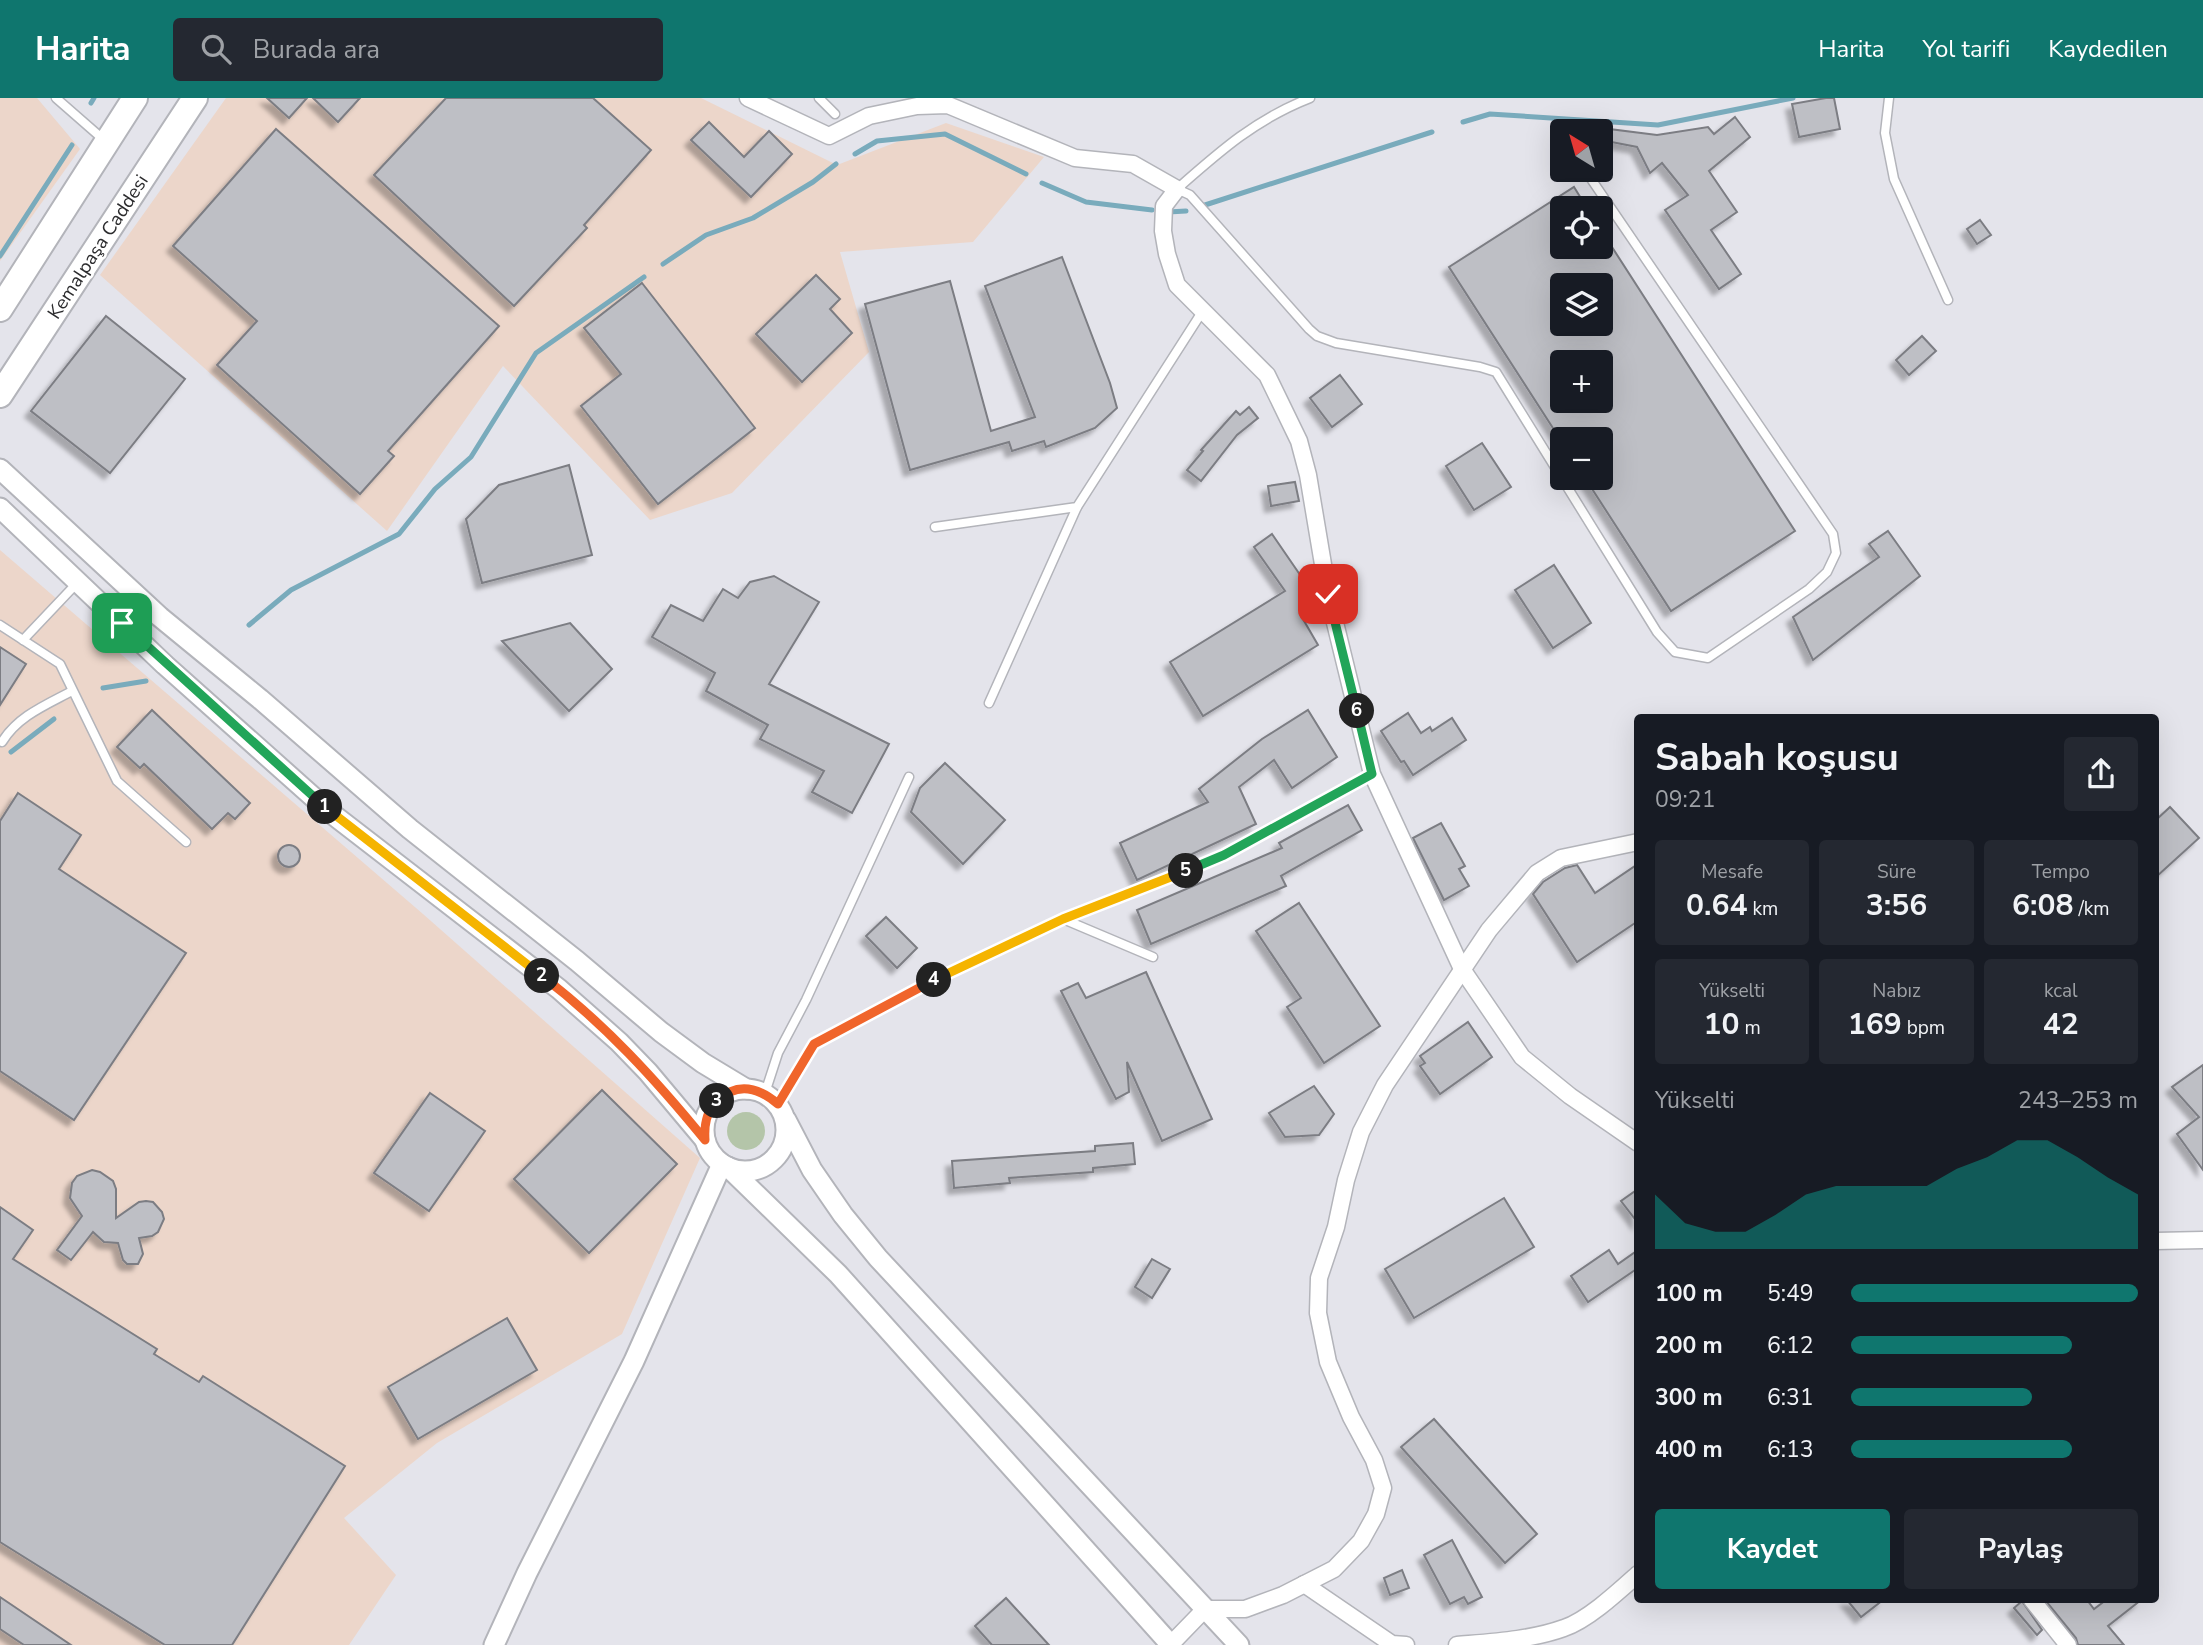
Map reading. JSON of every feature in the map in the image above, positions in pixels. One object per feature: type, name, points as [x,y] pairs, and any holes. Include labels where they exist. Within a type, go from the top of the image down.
[{"type":"main road","points":[[0,309],[135,98]]},
{"type":"main road","name":"Kemalpaşa Caddesi","points":[[0,395],[195,98]]},
{"type":"street","points":[[748,98],[829,136],[869,116],[917,106],[948,105],[1075,158],[1133,164],[1177,189],[1164,206],[1163,231],[1167,254],[1178,285],[1202,312],[1244,349],[1268,375],[1299,441],[1308,475],[1328,594],[1372,774],[1462,969],[1522,1058],[1570,1097],[1634,1140]]},
{"type":"street","points":[[0,469],[160,617],[260,699],[410,829],[577,961],[661,1032],[703,1063],[769,1102],[843,1215],[878,1258],[1239,1645]]},
{"type":"street","points":[[0,508],[165,665],[331,813],[559,989],[619,1042],[705,1140],[715,1158],[838,1274],[1170,1645],[1205,1609],[1245,1609],[1283,1595],[1334,1569],[1361,1541],[1376,1514],[1383,1488],[1374,1460],[1351,1417],[1328,1362],[1318,1313],[1319,1278],[1336,1227],[1346,1180],[1361,1132],[1385,1085],[1462,969],[1498,919],[1537,873],[1561,858],[1634,843]]},
{"type":"street","points":[[705,1140],[707,1115],[713,1104],[723,1096],[734,1090],[769,1102],[787,1133],[784,1146],[777,1157],[766,1166],[754,1170],[741,1171],[725,1166]]},
{"type":"street","points":[[494,1645],[527,1573],[634,1361],[725,1166]]},
{"type":"street","points":[[2159,1241],[2203,1240]]},
{"type":"street","points":[[1457,1645],[1510,1640],[1566,1628],[1610,1599],[1634,1578]]},
{"type":"street","points":[[1304,1584],[1392,1644],[1406,1645]]},
{"type":"street","points":[[2034,1603],[2068,1645]]},
{"type":"lane","points":[[56,98],[106,142]]},
{"type":"lane","points":[[818,98],[835,114]]},
{"type":"lane","points":[[1310,98],[1281,109],[1250,128],[1177,189],[1190,195],[1246,261],[1317,336],[1336,343],[1480,366],[1496,372],[1657,632],[1675,652],[1708,658],[1809,589],[1827,572],[1836,552],[1836,544],[1833,534],[1593,182]]},
{"type":"lane","points":[[1889,98],[1885,133],[1894,179],[1948,300]]},
{"type":"lane","points":[[989,703],[1077,507],[1202,312]]},
{"type":"lane","points":[[935,527],[1077,507]]},
{"type":"lane","points":[[23,640],[78,582]]},
{"type":"lane","points":[[0,625],[60,664],[117,781],[186,842]]},
{"type":"lane","points":[[2,742],[10,729],[23,719],[72,691]]},
{"type":"lane","points":[[769,1102],[814,1044],[933,981],[1063,919],[1224,855],[1372,774]]},
{"type":"lane","points":[[769,1102],[778,1053],[806,1000],[909,777]]},
{"type":"lane","points":[[1063,919],[1153,957]]},
{"type":"shaded area","points":[[0,98],[37,98],[80,149],[0,261]]},
{"type":"shaded area","points":[[226,98],[701,98],[837,165],[946,123],[1044,157],[973,242],[840,252],[869,352],[732,493],[650,520],[503,366],[387,531],[100,275]]},
{"type":"shaded area","points":[[0,550],[423,914],[700,1158],[622,1334],[437,1443],[344,1518],[396,1575],[349,1645],[0,1645]]},
{"type":"green space","points":[[746,1112],[759,1118],[765,1131],[759,1144],[746,1150],[733,1144],[727,1131],[733,1118]]},
{"type":"building","points":[[267,98],[307,98],[289,118]]},
{"type":"building","points":[[313,98],[360,98],[338,122]]},
{"type":"building","points":[[446,98],[593,98],[651,150],[584,225],[587,228],[514,306],[374,175]]},
{"type":"building","points":[[1834,98],[1840,129],[1799,137],[1792,104]]},
{"type":"building","points":[[1735,117],[1750,137],[1709,171],[1737,212],[1711,230],[1741,274],[1719,289],[1665,210],[1688,195],[1662,163],[1650,173],[1637,147],[1614,143],[1614,130],[1657,135],[1708,127],[1714,134]]},
{"type":"building","points":[[709,122],[744,157],[769,131],[792,154],[751,197],[691,140]]},
{"type":"building","points":[[276,129],[499,326],[388,451],[394,456],[360,494],[217,365],[257,321],[173,246]]},
{"type":"building","points":[[1574,187],[1580,196],[1560,196]]},
{"type":"building","points":[[1550,202],[1550,259],[1613,259],[1613,249],[1795,531],[1671,611],[1593,490],[1613,490],[1613,427],[1552,427],[1449,267]]},
{"type":"building","points":[[1980,220],[1991,235],[1977,244],[1967,229]]},
{"type":"building","points":[[1062,257],[1117,408],[1095,428],[1046,447],[1044,441],[1012,451],[1009,442],[910,470],[865,304],[950,281],[991,431],[1035,417],[985,286]]},
{"type":"building","points":[[816,275],[840,299],[830,309],[852,333],[802,382],[756,334]]},
{"type":"building","points":[[642,283],[755,428],[658,504],[581,406],[621,374],[584,328]]},
{"type":"building","points":[[106,316],[185,379],[110,473],[31,411]]},
{"type":"building","points":[[1922,336],[1936,351],[1909,375],[1896,360]]},
{"type":"building","points":[[1340,375],[1362,404],[1332,427],[1310,398]]},
{"type":"building","points":[[1249,407],[1258,418],[1237,435],[1201,481],[1187,470],[1236,411],[1240,415]]},
{"type":"building","points":[[1482,443],[1511,487],[1474,510],[1446,466]]},
{"type":"building","points":[[569,465],[592,555],[482,583],[466,519],[499,485]]},
{"type":"building","points":[[1295,482],[1299,501],[1271,506],[1268,486]]},
{"type":"building","points":[[1888,531],[1920,576],[1813,660],[1793,617],[1879,557],[1869,544]]},
{"type":"building","points":[[1272,534],[1318,601],[1300,614],[1318,645],[1203,716],[1170,662],[1285,591],[1254,547]]},
{"type":"building","points":[[1554,565],[1591,623],[1553,648],[1515,590]]},
{"type":"building","points":[[774,576],[819,602],[769,684],[889,744],[852,813],[812,792],[824,771],[760,739],[768,725],[706,691],[715,673],[652,637],[671,605],[703,621],[723,589],[738,598],[750,582]]},
{"type":"building","points":[[570,623],[612,669],[569,711],[502,641]]},
{"type":"building","points":[[0,647],[26,664],[0,705]]},
{"type":"building","points":[[152,710],[250,803],[235,819],[228,813],[212,829],[144,764],[140,768],[117,747]]},
{"type":"building","points":[[1308,710],[1337,757],[1292,788],[1274,760],[1239,787],[1256,824],[1137,880],[1120,843],[1208,802],[1199,789],[1262,739]]},
{"type":"building","points":[[1408,713],[1421,733],[1430,727],[1432,731],[1452,718],[1466,740],[1413,775],[1381,731]]},
{"type":"building","points":[[945,763],[1005,820],[963,864],[911,812],[920,788]]},
{"type":"building","points":[[18,793],[81,835],[59,869],[186,953],[74,1120],[0,1071],[0,821]]},
{"type":"building","points":[[1348,805],[1362,830],[1281,876],[1286,886],[1151,944],[1137,910],[1282,848],[1279,843]]},
{"type":"building","points":[[2170,807],[2199,838],[2159,874],[2159,817]]},
{"type":"building","points":[[1441,823],[1465,866],[1459,869],[1469,886],[1444,900],[1413,838]]},
{"type":"building","points":[[289,845],[297,848],[300,856],[297,864],[289,867],[281,864],[278,856],[281,848]]},
{"type":"building","points":[[1577,865],[1595,893],[1634,867],[1634,924],[1577,962],[1533,894],[1543,882],[1565,868]]},
{"type":"building","points":[[1299,903],[1380,1026],[1324,1063],[1287,1007],[1301,998],[1256,931]]},
{"type":"building","points":[[886,917],[917,948],[897,968],[866,936]]},
{"type":"building","points":[[1146,972],[1212,1119],[1162,1141],[1127,1062],[1129,1092],[1116,1099],[1061,991],[1078,983],[1086,998]]},
{"type":"building","points":[[1468,1022],[1492,1057],[1440,1094],[1420,1066],[1425,1063],[1420,1056]]},
{"type":"building","points":[[2203,1065],[2203,1170],[2177,1134],[2199,1117],[2172,1087]]},
{"type":"building","points":[[1314,1086],[1334,1114],[1319,1135],[1285,1137],[1269,1113]]},
{"type":"building","points":[[602,1090],[677,1164],[589,1253],[514,1179]]},
{"type":"building","points":[[430,1093],[485,1131],[429,1211],[374,1173]]},
{"type":"building","points":[[1133,1143],[1135,1164],[1093,1168],[1093,1172],[1009,1178],[1010,1183],[954,1188],[952,1161],[1095,1151],[1095,1146]]},
{"type":"building","points":[[92,1170],[113,1181],[116,1189],[116,1218],[139,1202],[146,1201],[153,1202],[162,1212],[164,1219],[158,1232],[139,1238],[143,1254],[138,1264],[127,1264],[123,1260],[118,1243],[104,1242],[93,1232],[71,1260],[57,1250],[82,1216],[70,1198],[72,1183],[77,1176]]},
{"type":"building","points":[[1634,1192],[1634,1218],[1621,1201]]},
{"type":"building","points":[[1504,1198],[1534,1247],[1414,1318],[1385,1269]]},
{"type":"building","points":[[0,1207],[33,1230],[13,1259],[157,1349],[154,1354],[199,1382],[203,1376],[345,1466],[232,1645],[165,1645],[0,1542]]},
{"type":"building","points":[[1609,1250],[1618,1264],[1634,1253],[1634,1271],[1588,1302],[1571,1276]]},
{"type":"building","points":[[1152,1259],[1170,1269],[1152,1298],[1135,1287]]},
{"type":"building","points":[[507,1318],[537,1370],[418,1439],[388,1387]]},
{"type":"building","points":[[1434,1419],[1537,1534],[1505,1563],[1401,1447]]},
{"type":"building","points":[[1452,1540],[1482,1597],[1468,1604],[1464,1597],[1450,1604],[1424,1555]]},
{"type":"building","points":[[1402,1570],[1409,1588],[1390,1595],[1384,1578]]},
{"type":"building","points":[[0,1597],[71,1645],[24,1645],[0,1629]]},
{"type":"building","points":[[1006,1598],[1049,1645],[992,1645],[975,1626]]},
{"type":"building","points":[[1849,1603],[1879,1603],[1861,1617]]},
{"type":"building","points":[[2023,1603],[2042,1630],[2037,1635],[2014,1608]]},
{"type":"building","points":[[2047,1603],[2089,1603],[2094,1609],[2102,1603],[2137,1603],[2108,1626],[2124,1645],[2078,1645],[2076,1638]]},
{"type":"waterway","points":[[91,103],[94,98]]},
{"type":"waterway","points":[[1463,122],[1490,114],[1658,125],[1793,98]]},
{"type":"waterway","points":[[1205,205],[1432,132]]},
{"type":"waterway","points":[[855,154],[877,141],[945,134],[1026,174]]},
{"type":"waterway","points":[[0,256],[72,145]]},
{"type":"waterway","points":[[663,264],[706,235],[753,218],[813,182],[836,164]]},
{"type":"waterway","points":[[1042,183],[1086,202],[1152,210]]},
{"type":"waterway","points":[[1168,212],[1186,211]]},
{"type":"waterway","points":[[249,625],[291,590],[399,534],[435,489],[471,457],[536,353],[644,277]]},
{"type":"waterway","points":[[103,688],[146,681]]},
{"type":"waterway","points":[[11,752],[54,719]]},
{"type":"route","points":[[122,623],[165,665],[331,813],[559,989],[619,1042],[705,1140],[707,1115],[713,1104],[723,1096],[734,1090],[756,1090],[765,1093],[778,1104],[814,1044],[865,1016],[1063,919],[1224,855],[1372,774],[1328,594]]}]
